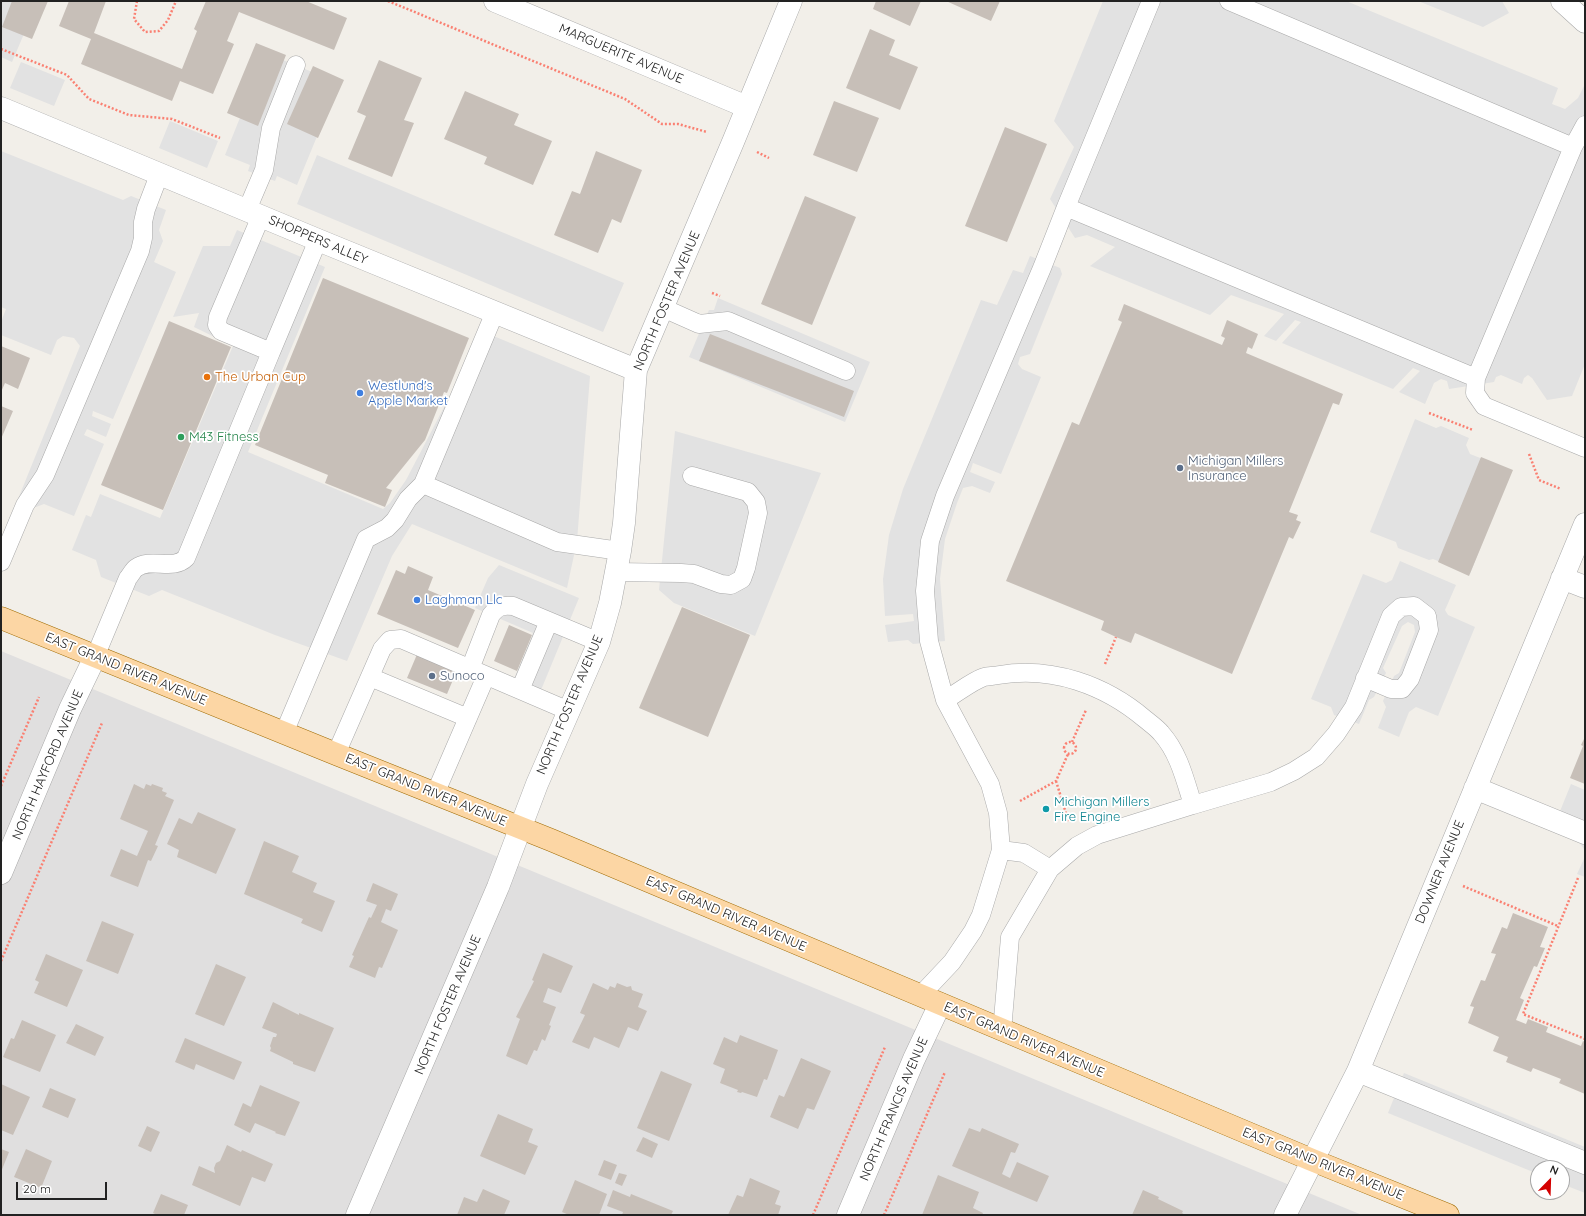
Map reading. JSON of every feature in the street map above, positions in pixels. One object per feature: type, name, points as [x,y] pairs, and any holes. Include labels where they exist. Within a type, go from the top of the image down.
[{"type":"main road","name":"EAST GRAND RIVER AVENUE","points":[[1,618],[520,828],[1312,1160],[1448,1215]]},
{"type":"street","name":"MARGUERITE AVENUE","points":[[495,1],[747,107]]},
{"type":"street","name":"NORTH FOSTER AVENUE","points":[[357,1215],[498,887],[537,784],[599,642],[610,603],[624,523],[636,370],[734,142],[747,107],[792,1]]},
{"type":"street","points":[[1562,1],[1585,22]]},
{"type":"street","name":"SHOPPERS ALLEY","points":[[1,108],[159,175],[636,370]]},
{"type":"street","name":"DOWNER AVENUE","points":[[1285,1215],[1358,1071],[1585,524]]},
{"type":"street","points":[[1562,578],[1585,587]]},
{"type":"street","name":"NORTH HAYFORD AVENUE","points":[[1,873],[70,709],[95,657]]},
{"type":"street","points":[[1475,788],[1585,833]]},
{"type":"street","name":"NORTH FRANCIS AVENUE","points":[[848,1215],[914,1059],[940,1004]]},
{"type":"street","points":[[1358,1071],[1585,1163]]},
{"type":"lane","points":[[920,996],[952,962],[973,932],[981,915],[1001,850],[998,813],[990,784],[944,700],[929,641],[925,591],[930,541],[946,496],[1042,268],[1151,1]]},
{"type":"lane","points":[[1229,1],[1574,147]]},
{"type":"lane","points":[[271,352],[221,331],[217,325],[218,317],[254,213],[264,170],[271,128],[296,65]]},
{"type":"lane","points":[[1585,125],[1574,147],[1476,378],[1475,393],[1484,406],[1585,448]]},
{"type":"lane","points":[[1,562],[24,505],[45,475],[140,251],[146,208],[159,175]]},
{"type":"lane","points":[[1066,207],[1476,378]]},
{"type":"lane","points":[[95,657],[128,578],[136,568],[146,563],[182,562],[186,558],[318,240]]},
{"type":"lane","points":[[663,308],[699,324],[728,321],[846,371]]},
{"type":"lane","points":[[284,733],[366,539],[386,528],[395,520],[408,499],[423,484],[495,312]]},
{"type":"lane","points":[[616,572],[694,574],[721,584],[731,585],[742,578],[746,568],[758,513],[756,502],[748,492],[692,476]]},
{"type":"lane","points":[[423,484],[557,542],[620,551]]},
{"type":"lane","points":[[470,669],[491,615],[497,608],[503,605],[513,606],[599,642]]},
{"type":"lane","points":[[1002,1030],[1010,937],[1050,869],[1077,846],[1097,835],[1271,782],[1294,772],[1316,757],[1336,734],[1354,707],[1365,678],[1391,616],[1401,607],[1414,606],[1428,616],[1429,630],[1410,679],[1402,689],[1391,689],[1365,678]]},
{"type":"lane","points":[[520,690],[549,621]]},
{"type":"lane","points":[[336,754],[382,649],[390,640],[400,639],[569,711]]},
{"type":"lane","points":[[944,700],[984,677],[1016,672],[1071,678],[1096,687],[1118,698],[1162,733],[1178,758],[1193,805]]},
{"type":"lane","points":[[436,794],[486,676]]},
{"type":"lane","points":[[370,677],[468,718]]},
{"type":"lane","points":[[1001,850],[1024,854],[1050,869]]},
{"type":"path","points":[[137,1],[134,19],[145,32],[159,31],[168,20],[176,1]]},
{"type":"path","points":[[388,1],[625,99],[662,124],[678,124],[694,127],[734,142],[769,158]]},
{"type":"path","points":[[1,48],[67,76],[89,99],[129,115],[172,119],[220,138]]},
{"type":"path","points":[[1429,413],[1474,431]]},
{"type":"path","points":[[1524,452],[1531,455],[1539,480],[1561,489]]},
{"type":"path","points":[[1,786],[39,697]]},
{"type":"path","points":[[1,961],[102,723]]},
{"type":"path","points":[[998,813],[1056,782],[1068,754],[1075,751],[1075,745],[1072,742],[1068,742],[1064,747],[1068,754]]},
{"type":"path","points":[[1438,876],[1558,926]]},
{"type":"path","points":[[1578,878],[1523,1014],[1585,1039]]},
{"type":"path","points":[[813,1215],[885,1047]]},
{"type":"path","points":[[884,1215],[945,1072]]},
{"type":"shaded area","points":[[1,1],[38,1],[12,62],[1,57]]},
{"type":"shaded area","points":[[1103,1],[1346,1],[1558,88],[1552,104],[1565,109],[1578,98],[1585,84],[1585,364],[1572,396],[1547,400],[1532,378],[1528,375],[1524,378],[1522,384],[1501,375],[1496,377],[1494,382],[1449,389],[1447,381],[1441,379],[1434,383],[1425,404],[1399,392],[1420,371],[1413,368],[1393,389],[1282,343],[1301,322],[1295,320],[1276,341],[1264,336],[1284,314],[1231,295],[1210,315],[1090,266],[1115,247],[1087,235],[1075,238],[1050,199],[1074,147],[1054,121]]},
{"type":"shaded area","points":[[1418,1],[1502,1],[1509,13],[1483,27]]},
{"type":"shaded area","points":[[266,53],[339,83],[297,185],[277,176],[275,181],[248,171],[250,165],[225,155]]},
{"type":"shaded area","points":[[21,62],[65,80],[54,106],[10,88]]},
{"type":"shaded area","points":[[170,121],[218,141],[207,168],[159,148]]},
{"type":"shaded area","points":[[1,151],[123,200],[131,196],[166,210],[159,230],[163,241],[154,262],[176,272],[113,419],[93,411],[92,416],[111,424],[106,437],[87,429],[84,435],[104,444],[74,516],[44,504],[36,507],[18,499],[80,346],[74,338],[63,336],[57,340],[51,355],[1,335],[1,322],[6,309],[1,307]]},
{"type":"shaded area","points":[[317,155],[624,283],[603,332],[297,204]]},
{"type":"shaded area","points":[[237,230],[325,267],[248,452],[383,509],[390,503],[406,480],[466,365],[479,330],[590,376],[577,541],[567,588],[412,524],[392,556],[347,661],[275,635],[162,590],[149,596],[101,577],[96,560],[72,550],[86,515],[91,517],[100,494],[160,518],[233,346],[194,327],[199,313],[173,317],[203,246],[230,246]]},
{"type":"shaded area","points":[[1030,256],[1060,268],[1062,274],[1030,354],[1020,357],[1018,364],[1022,369],[1041,377],[1001,474],[973,463],[970,472],[995,482],[990,493],[972,486],[963,488],[957,503],[945,539],[940,579],[945,641],[913,644],[908,640],[888,642],[885,625],[914,621],[913,614],[885,616],[883,579],[889,535],[903,489],[981,300],[997,305],[1013,270],[1023,273]]},
{"type":"shaded area","points":[[718,298],[870,362],[845,422],[689,357],[709,310],[714,310]]},
{"type":"shaded area","points":[[1415,419],[1436,428],[1441,426],[1469,438],[1466,445],[1470,454],[1511,470],[1470,574],[1433,559],[1429,560],[1398,548],[1396,542],[1370,532]]},
{"type":"shaded area","points":[[675,431],[821,473],[755,636],[674,603],[659,590]]},
{"type":"shaded area","points":[[1400,561],[1456,585],[1445,610],[1448,615],[1475,627],[1438,716],[1416,707],[1409,712],[1399,737],[1378,728],[1386,707],[1383,701],[1394,676],[1399,673],[1415,632],[1414,625],[1408,622],[1402,626],[1383,668],[1386,673],[1374,697],[1369,700],[1359,724],[1334,715],[1331,707],[1311,699],[1363,574],[1386,583],[1392,580]]},
{"type":"shaded area","points":[[499,565],[579,598],[541,690],[514,679],[533,633],[475,608],[488,578]]},
{"type":"shaded area","points":[[1,651],[1362,1215],[1,1215]]},
{"type":"shaded area","points":[[1571,784],[1585,790],[1585,877],[1577,874],[1584,859],[1584,849],[1579,842],[1552,831]]},
{"type":"shaded area","points":[[1404,1073],[1585,1147],[1585,1193],[1570,1187],[1570,1160],[1530,1160],[1530,1171],[1388,1113]]},
{"type":"building","points":[[12,1],[48,1],[32,39],[2,27]]},
{"type":"building","points":[[69,1],[106,1],[94,33],[182,69],[197,31],[194,29],[206,1],[306,1],[347,18],[334,50],[239,12],[227,41],[234,44],[213,94],[180,81],[172,101],[81,64],[91,39],[59,26]]},
{"type":"building","points":[[876,1],[921,1],[910,26],[873,9]]},
{"type":"building","points":[[946,1],[1000,1],[991,21]]},
{"type":"building","points":[[870,29],[895,40],[889,55],[918,67],[900,110],[846,88]]},
{"type":"building","points":[[256,43],[286,55],[258,126],[227,113]]},
{"type":"building","points":[[379,60],[422,78],[404,120],[414,123],[392,177],[348,159],[366,116],[357,112]]},
{"type":"building","points":[[313,66],[344,80],[318,138],[287,124]]},
{"type":"building","points":[[465,91],[519,114],[514,125],[552,141],[533,185],[484,164],[487,157],[444,139]]},
{"type":"building","points":[[834,101],[879,118],[857,172],[813,155]]},
{"type":"building","points":[[1005,127],[1047,144],[1007,242],[965,226]]},
{"type":"building","points":[[596,151],[642,170],[621,223],[612,219],[598,253],[554,235],[572,191],[580,194]]},
{"type":"building","points":[[805,196],[856,217],[812,325],[761,304]]},
{"type":"building","name":"Westlund's Apple Market","points":[[323,278],[469,338],[447,393],[444,392],[425,440],[386,488],[392,490],[385,507],[325,483],[328,475],[255,445]]},
{"type":"building","name":"Michigan Millers Insurance","points":[[1124,304],[1222,345],[1225,338],[1221,336],[1227,320],[1258,334],[1252,349],[1248,347],[1246,353],[1343,394],[1339,405],[1333,403],[1289,512],[1298,515],[1296,520],[1301,522],[1293,539],[1289,537],[1232,674],[1135,633],[1131,643],[1116,637],[1101,630],[1104,621],[1006,581],[1072,422],[1079,425],[1122,322],[1118,320]]},
{"type":"building","points":[[169,321],[231,347],[163,510],[101,485]]},
{"type":"building","points":[[710,334],[854,391],[844,417],[699,361]]},
{"type":"building","points":[[1,346],[30,358],[18,389],[5,383],[1,392]]},
{"type":"building","points":[[1,406],[13,411],[1,439]]},
{"type":"building","points":[[1481,457],[1513,470],[1469,576],[1438,562]]},
{"type":"building","name":"Laghman Llc","points":[[408,566],[433,577],[428,590],[475,610],[458,648],[377,614],[396,570],[405,574]]},
{"type":"building","points":[[682,607],[750,635],[708,737],[639,708]]},
{"type":"building","points":[[509,625],[532,635],[517,671],[494,661]]},
{"type":"building","points":[[418,652],[458,668],[447,694],[407,678]]},
{"type":"building","points":[[1585,737],[1585,784],[1570,778],[1583,746],[1581,745]]},
{"type":"building","points":[[134,784],[144,789],[146,784],[151,786],[152,784],[163,788],[162,791],[167,793],[165,796],[174,800],[155,845],[158,846],[151,861],[148,860],[138,887],[110,876],[121,849],[137,856],[148,831],[120,819]]},
{"type":"building","points":[[198,812],[236,829],[216,874],[177,857],[179,850],[167,844],[179,818],[192,824]]},
{"type":"building","points":[[264,841],[299,856],[292,872],[317,883],[313,892],[335,901],[322,932],[301,923],[303,919],[244,894]]},
{"type":"building","points":[[373,883],[398,894],[391,911],[386,909],[381,922],[398,930],[382,968],[379,967],[375,978],[349,967],[354,956],[352,955],[369,917],[371,918],[377,905],[366,901]]},
{"type":"building","points":[[1513,913],[1548,927],[1540,947],[1545,948],[1537,967],[1534,966],[1520,998],[1524,1000],[1516,1020],[1526,1024],[1528,1019],[1548,1027],[1546,1032],[1581,1046],[1583,1041],[1585,1042],[1585,1094],[1559,1083],[1561,1079],[1533,1068],[1531,1072],[1506,1062],[1508,1057],[1493,1051],[1499,1037],[1468,1023],[1474,1007],[1470,1006],[1481,980],[1485,981],[1496,954],[1491,953],[1502,927],[1507,929]]},
{"type":"building","points":[[102,921],[134,934],[118,974],[86,961]]},
{"type":"building","points":[[543,953],[573,966],[561,993],[548,988],[543,1002],[556,1007],[549,1025],[551,1026],[545,1041],[542,1039],[537,1051],[534,1050],[527,1065],[506,1056],[520,1019],[516,1017],[534,981],[532,980]]},
{"type":"building","points":[[46,954],[83,970],[67,1007],[34,993],[39,982],[35,980]]},
{"type":"building","points":[[216,964],[246,977],[224,1026],[195,1014]]},
{"type":"building","points":[[593,983],[608,990],[610,986],[615,988],[617,983],[627,987],[631,986],[632,990],[643,994],[638,1007],[647,1011],[638,1031],[628,1027],[619,1048],[594,1037],[589,1049],[572,1042],[585,1015],[580,1013]]},
{"type":"building","points":[[273,1002],[299,1015],[299,1013],[334,1028],[315,1072],[293,1064],[293,1062],[270,1051],[273,1037],[276,1037],[277,1034],[262,1028]]},
{"type":"building","points":[[22,1020],[56,1035],[40,1072],[3,1057],[11,1038],[14,1039]]},
{"type":"building","points":[[76,1024],[104,1037],[95,1056],[66,1043]]},
{"type":"building","points":[[740,1035],[778,1050],[767,1080],[764,1079],[757,1097],[742,1092],[737,1092],[738,1090],[720,1083],[725,1069],[713,1064],[724,1037],[737,1043]]},
{"type":"building","points":[[185,1038],[242,1062],[234,1080],[196,1064],[194,1070],[175,1062]]},
{"type":"building","points":[[801,1058],[831,1071],[814,1110],[807,1108],[798,1129],[770,1117],[779,1095],[784,1097]]},
{"type":"building","points":[[661,1071],[692,1084],[669,1141],[637,1128]]},
{"type":"building","points":[[1,1084],[30,1097],[13,1135],[1,1130]]},
{"type":"building","points":[[260,1085],[300,1102],[285,1136],[275,1133],[276,1132],[255,1123],[250,1133],[234,1125],[243,1103],[251,1107]]},
{"type":"building","points":[[50,1088],[76,1099],[68,1118],[42,1107]]},
{"type":"building","points":[[498,1114],[533,1129],[528,1142],[538,1146],[525,1175],[480,1156]]},
{"type":"building","points":[[147,1126],[160,1132],[151,1152],[138,1146]]},
{"type":"building","points":[[969,1128],[980,1132],[982,1128],[1019,1144],[1015,1153],[1011,1152],[1002,1174],[1010,1178],[1017,1162],[1049,1176],[1037,1202],[952,1166]]},
{"type":"building","points":[[643,1137],[658,1144],[652,1158],[636,1151]]},
{"type":"building","points":[[227,1145],[273,1164],[265,1182],[252,1177],[240,1206],[192,1185],[199,1166],[215,1173],[214,1168],[216,1163],[220,1161]]},
{"type":"building","points":[[1,1149],[9,1152],[1,1172]]},
{"type":"building","points":[[26,1149],[52,1161],[41,1188],[14,1177]]},
{"type":"building","points":[[604,1160],[617,1165],[611,1180],[598,1175]]},
{"type":"building","points":[[619,1173],[627,1175],[622,1186],[615,1183]]},
{"type":"building","points":[[938,1175],[979,1192],[973,1208],[983,1213],[982,1215],[922,1215]]},
{"type":"building","points":[[750,1178],[780,1191],[775,1204],[781,1206],[778,1215],[728,1215],[737,1195],[743,1197]]},
{"type":"building","points":[[575,1180],[607,1194],[599,1215],[569,1215],[562,1212]]},
{"type":"building","points":[[483,1189],[510,1201],[504,1215],[457,1215],[464,1197],[477,1202]]},
{"type":"building","points":[[613,1190],[630,1197],[631,1194],[673,1211],[671,1215],[622,1215],[623,1212],[607,1206]]},
{"type":"building","points":[[1143,1190],[1159,1197],[1158,1199],[1183,1211],[1182,1213],[1185,1215],[1132,1215]]},
{"type":"building","points":[[161,1194],[188,1205],[184,1215],[157,1215],[153,1213]]},
{"type":"place","name":"The Urban Cup","points":[[207,377]]},
{"type":"place","name":"Westlund's Apple Market","points":[[360,393]]},
{"type":"place","name":"M43 Fitness","points":[[181,437]]},
{"type":"place","name":"Michigan Millers Insurance","points":[[1180,468]]},
{"type":"place","name":"Laghman Llc","points":[[417,600]]},
{"type":"place","name":"Sunoco","points":[[432,676]]},
{"type":"place","name":"Michigan Millers Fire Engine","points":[[1046,809]]}]
